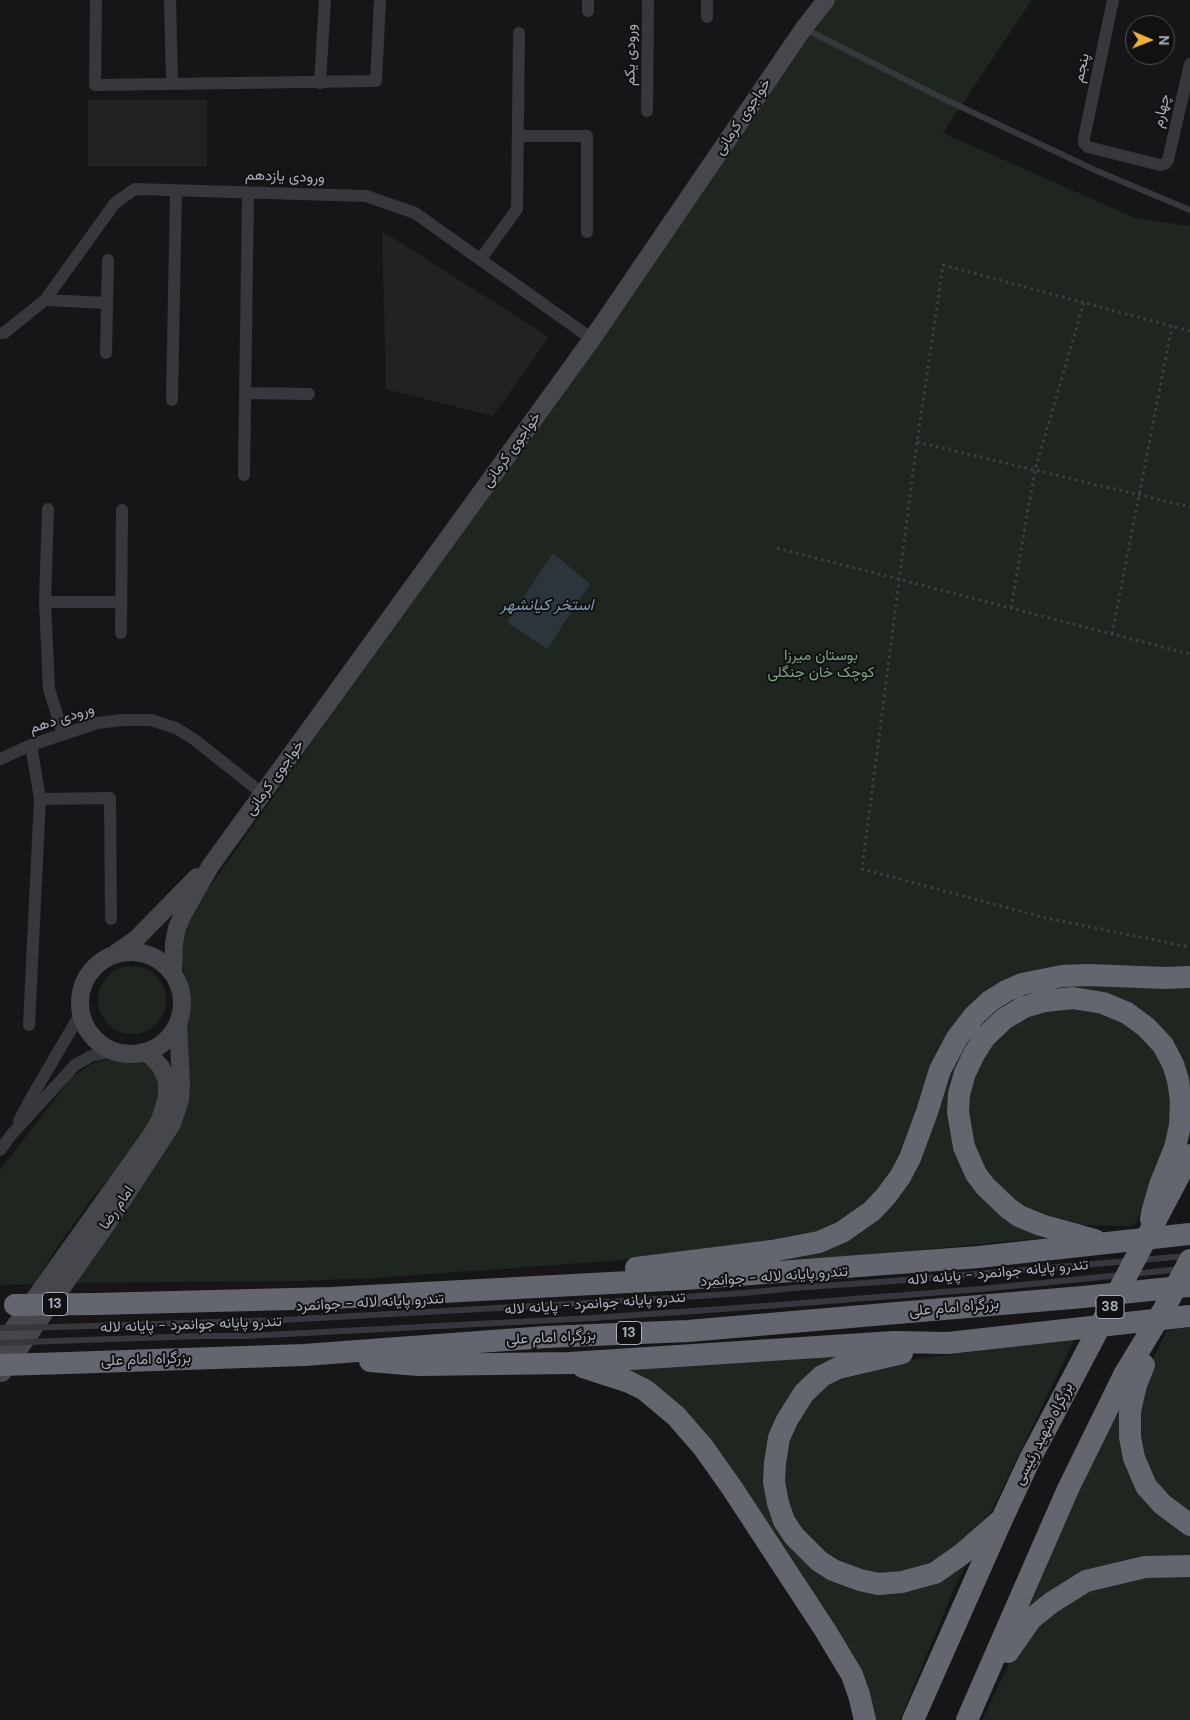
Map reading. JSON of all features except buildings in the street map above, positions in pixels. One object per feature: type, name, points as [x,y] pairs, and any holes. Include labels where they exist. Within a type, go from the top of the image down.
[{"type":"highway","points":[[566,1285],[624,1270],[789,1249],[832,1237],[872,1211],[900,1177],[918,1137],[940,1070],[966,1027],[974,1016],[990,1001],[1022,984],[1062,976],[1088,974],[1166,978],[1190,977]]},
{"type":"highway","name":"بزرگراه شهید رئیسی","points":[[913,1720],[1030,1459],[1150,1230],[1183,1151],[1180,1125],[1181,1101],[1178,1080],[1173,1064],[1163,1045],[1146,1027],[1127,1013],[1103,1003],[1086,999],[1073,998],[1046,1001],[1024,1007],[1004,1019],[985,1037],[965,1073],[959,1094],[958,1112],[964,1147],[976,1174],[997,1199],[1019,1216],[1041,1225],[1105,1244]]},
{"type":"highway","name":"13","points":[[7,1306],[331,1298],[684,1279],[979,1257],[1190,1234]]},
{"type":"highway","points":[[967,1720],[1068,1489],[1124,1375],[1164,1309],[1190,1260]]},
{"type":"highway","name":"بزرگراه امام علی","points":[[0,1366],[304,1356],[546,1337],[688,1331],[1190,1286]]},
{"type":"highway","points":[[1164,1309],[1136,1385],[1130,1411],[1130,1436],[1134,1458],[1146,1486],[1162,1504],[1190,1524]]},
{"type":"highway","points":[[1002,1519],[962,1554],[935,1573],[902,1582],[878,1584],[851,1577],[833,1570],[818,1561],[794,1536],[784,1521],[778,1503],[774,1473],[779,1438],[791,1413],[804,1393],[822,1376],[838,1368],[948,1343],[1190,1316]]},
{"type":"highway","points":[[304,1356],[418,1365],[570,1363],[894,1342],[948,1343]]},
{"type":"highway","points":[[570,1363],[629,1382],[645,1390],[676,1416],[703,1447],[732,1488],[852,1675],[865,1720]]},
{"type":"highway","points":[[986,1678],[1008,1652],[1031,1619],[1051,1603],[1086,1581],[1145,1568],[1190,1566]]},
{"type":"main road","points":[[804,28],[819,0]]},
{"type":"main road","points":[[804,28],[826,0]]},
{"type":"main road","name":"خواجوی کرمانی","points":[[211,865],[592,339],[804,28]]},
{"type":"main road","points":[[114,954],[140,952],[153,956],[173,974],[180,987],[182,1001],[180,1016],[175,1029],[166,1040],[154,1048],[143,1052],[128,1053],[115,1051],[102,1045],[92,1035],[84,1022],[82,1011],[81,994],[85,981],[92,970],[102,961],[135,940],[211,865]]},
{"type":"main road","points":[[173,974],[174,943],[177,928],[211,865]]},
{"type":"main road","name":"امام رضا","points":[[0,1376],[108,1222],[172,1124],[180,1100],[181,1085],[178,1022]]},
{"type":"main road","name":"امام رضا","points":[[0,1346],[152,1134],[160,1120],[167,1098],[167,1081],[161,1067],[143,1052]]},
{"type":"street","points":[[96,0],[95,85],[376,81],[380,0]]},
{"type":"street","points":[[170,0],[172,84]]},
{"type":"street","points":[[320,83],[325,0]]},
{"type":"street","name":"ورودی یکم","points":[[647,111],[648,0]]},
{"type":"street","points":[[707,0],[707,17]]},
{"type":"street","name":"پنجم","points":[[1113,0],[1084,144],[1088,147],[1160,165],[1165,164]]},
{"type":"street","points":[[480,260],[518,209],[519,33]]},
{"type":"street","name":"چهارم","points":[[1165,164],[1168,160],[1190,64]]},
{"type":"street","points":[[518,136],[586,136],[587,232]]},
{"type":"street","name":"ورودی یازدهم","points":[[0,332],[4,333],[45,300],[116,203],[135,189],[366,196],[415,213],[592,339]]},
{"type":"street","points":[[172,400],[176,190]]},
{"type":"street","points":[[244,475],[248,192]]},
{"type":"street","points":[[106,353],[108,260]]},
{"type":"street","points":[[45,300],[107,303]]},
{"type":"street","points":[[245,393],[309,394]]},
{"type":"street","points":[[48,509],[45,602],[49,689],[63,734]]},
{"type":"street","points":[[121,633],[122,510]]},
{"type":"street","points":[[45,602],[121,602]]},
{"type":"street","name":"ورودی دهم","points":[[0,759],[31,745],[97,723],[123,720],[151,720],[176,728],[195,740],[263,794]]},
{"type":"street","points":[[29,1025],[40,799],[31,745]]},
{"type":"street","points":[[40,799],[110,798],[111,919]]},
{"type":"street","points":[[12,1134],[82,1011]]},
{"type":"street","points":[[0,1150],[12,1134],[75,1065],[91,1056],[115,1051]]},
{"type":"lane","points":[[804,28],[948,101],[1096,171],[1190,210]]},
{"type":"lane","name":"تندرو پایانه لاله - جوانمرد","points":[[0,1328],[282,1320],[595,1303],[744,1293],[1190,1256]]},
{"type":"lane","name":"تندرو پایانه جوانمرد - پایانه لاله","points":[[0,1343],[247,1336],[593,1318],[980,1289],[1190,1268]]},
{"type":"path","points":[[1190,331],[943,265],[917,442],[862,869],[1046,918],[1190,947]]},
{"type":"path","points":[[1012,608],[1035,470],[1084,302]]},
{"type":"path","points":[[1112,634],[1172,326]]},
{"type":"path","points":[[917,442],[1190,507]]},
{"type":"path","points":[[777,548],[1190,654]]},
{"type":"shaded area","points":[[88,100],[207,100],[207,166],[88,166]]},
{"type":"shaded area","points":[[382,231],[549,337],[493,416],[386,389]]},
{"type":"green space","name":"بوستان میرزا کوچک خان جنگلی","points":[[836,0],[1032,0],[943,133],[1135,218],[1190,226],[1190,972],[990,994],[873,1202],[815,1237],[611,1261],[375,1278],[299,1281],[72,1283],[146,1173],[190,1005],[190,993],[181,960],[182,936],[190,915]]},
{"type":"green space","points":[[132,966],[145,969],[156,976],[163,987],[166,1000],[163,1013],[156,1024],[145,1031],[132,1034],[119,1031],[108,1024],[101,1013],[98,1000],[101,987],[108,976],[119,969]]},
{"type":"green space","points":[[1190,983],[1190,1138],[1163,1188],[1179,1147],[1167,1040],[1069,991],[964,1057],[970,1176],[1063,1236],[890,1253],[786,1260],[867,1222],[943,1074],[979,1018],[1038,986]]},
{"type":"green space","points":[[1046,1007],[1106,1010],[1153,1043],[1166,1065],[1176,1110],[1151,1191],[1134,1226],[1078,1225],[1027,1213],[991,1185],[965,1131],[972,1071],[994,1036]]},
{"type":"green space","points":[[114,1058],[137,1060],[147,1064],[154,1070],[160,1081],[159,1105],[143,1136],[91,1200],[62,1240],[34,1284],[0,1285],[0,1170],[71,1078],[91,1064]]},
{"type":"green space","points":[[1190,1327],[1190,1515],[1167,1497],[1142,1460],[1136,1409],[1151,1362],[1167,1331]]},
{"type":"green space","points":[[1075,1338],[992,1510],[955,1552],[925,1568],[873,1574],[833,1561],[793,1521],[782,1489],[788,1428],[830,1379],[880,1364]]},
{"type":"green space","points":[[905,1346],[815,1370],[767,1494],[860,1588],[974,1550],[956,1584],[900,1720],[873,1720],[707,1441],[603,1366]]},
{"type":"green space","points":[[1139,1364],[1125,1447],[1190,1534],[1190,1558],[1113,1565],[1010,1638]]},
{"type":"green space","points":[[1190,1574],[1190,1720],[982,1720],[1015,1651],[1052,1609],[1113,1580]]},
{"type":"water","name":"استخر کیانشهر","points":[[553,553],[590,584],[547,649],[507,622]]}]
